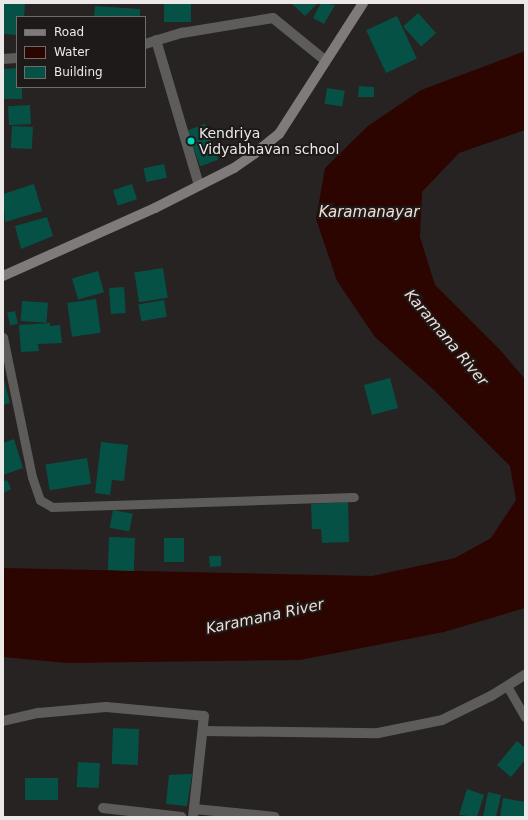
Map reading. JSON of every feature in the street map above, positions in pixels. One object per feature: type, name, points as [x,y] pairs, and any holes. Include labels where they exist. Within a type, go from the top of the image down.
[{"type":"main road","points":[[3,276],[234,168],[280,134],[363,3]]},
{"type":"street","points":[[146,44],[182,33],[273,18],[326,61]]},
{"type":"street","points":[[156,40],[199,185]]},
{"type":"street","points":[[3,59],[16,58]]},
{"type":"street","points":[[203,731],[378,733],[442,720],[525,675]]},
{"type":"street","points":[[3,720],[39,713],[106,707],[204,716],[194,813],[275,817]]},
{"type":"street","points":[[103,808],[181,817]]},
{"type":"lane","points":[[3,337],[32,477],[40,500],[52,507],[209,504],[263,498],[354,497]]},
{"type":"lane","points":[[507,686],[525,717]]},
{"type":"water","name":"Karamanayar","points":[[525,51],[525,130],[459,153],[422,192],[420,237],[435,285],[501,351],[525,379],[525,608],[444,632],[300,660],[66,663],[3,657],[3,568],[372,576],[455,558],[491,538],[516,500],[510,466],[434,390],[375,337],[337,281],[316,219],[325,168],[368,126],[421,90]]},
{"type":"building","points":[[3,3],[25,3],[24,16],[16,16],[16,35],[3,34]]},
{"type":"building","points":[[164,3],[191,3],[191,22],[164,22]]},
{"type":"building","points":[[291,3],[318,3],[305,16]]},
{"type":"building","points":[[321,3],[335,5],[324,24],[313,18]]},
{"type":"building","points":[[95,6],[140,9],[140,16],[94,16]]},
{"type":"building","points":[[418,13],[436,33],[421,46],[403,26]]},
{"type":"building","points":[[397,16],[417,59],[386,73],[366,30]]},
{"type":"building","points":[[16,68],[16,88],[22,88],[22,99],[3,99],[3,69]]},
{"type":"building","points":[[359,86],[374,87],[374,97],[358,97]]},
{"type":"building","points":[[327,88],[345,91],[342,107],[324,104]]},
{"type":"building","points":[[30,105],[31,124],[9,125],[8,106]]},
{"type":"building","points":[[205,124],[218,160],[200,166],[187,130]]},
{"type":"building","points":[[12,126],[33,127],[32,149],[11,148]]},
{"type":"building","points":[[164,164],[167,178],[146,182],[143,168]]},
{"type":"building","points":[[34,184],[42,211],[5,222],[3,194]]},
{"type":"building","points":[[132,184],[137,199],[118,205],[113,190]]},
{"type":"building","points":[[47,217],[53,236],[21,249],[15,226]]},
{"type":"building","points":[[163,268],[168,298],[139,302],[134,273]]},
{"type":"building","points":[[98,271],[104,292],[78,300],[72,278]]},
{"type":"building","points":[[124,287],[126,313],[111,314],[109,288]]},
{"type":"building","points":[[96,299],[101,333],[72,337],[67,303]]},
{"type":"building","points":[[164,300],[167,317],[141,321],[138,305]]},
{"type":"building","points":[[22,301],[48,303],[47,323],[21,321]]},
{"type":"building","points":[[15,311],[18,324],[10,325],[7,313]]},
{"type":"building","points":[[50,323],[50,326],[60,325],[62,343],[38,344],[39,351],[21,352],[19,325]]},
{"type":"building","points":[[390,378],[398,408],[372,415],[364,385]]},
{"type":"building","points":[[4,380],[10,403],[3,405],[3,381]]},
{"type":"building","points":[[14,439],[23,468],[3,475],[3,443]]},
{"type":"building","points":[[101,442],[128,445],[124,481],[112,480],[110,495],[95,493]]},
{"type":"building","points":[[87,458],[91,484],[50,490],[46,465]]},
{"type":"building","points":[[7,480],[11,489],[3,493],[3,482]]},
{"type":"building","points":[[348,502],[349,542],[322,543],[321,529],[312,529],[311,504]]},
{"type":"building","points":[[113,510],[133,514],[129,531],[110,528]]},
{"type":"building","points":[[109,537],[135,538],[134,571],[108,570]]},
{"type":"building","points":[[164,538],[184,538],[184,562],[164,562]]},
{"type":"building","points":[[209,556],[221,556],[221,566],[210,567]]},
{"type":"building","points":[[113,728],[139,729],[138,765],[112,764]]},
{"type":"building","points":[[517,741],[525,748],[525,760],[511,777],[497,765]]},
{"type":"building","points":[[78,762],[100,763],[99,788],[77,787]]},
{"type":"building","points":[[192,774],[187,806],[166,804],[169,775]]},
{"type":"building","points":[[25,778],[58,778],[58,800],[25,800]]},
{"type":"building","points":[[467,789],[484,795],[477,817],[459,815]]},
{"type":"building","points":[[488,792],[501,795],[496,817],[483,817]]},
{"type":"building","points":[[503,798],[525,802],[524,817],[500,817]]},
{"type":"place","name":"Kendriya Vidyabhavan school","points":[[191,141]]},
{"type":"water label","name":"Karamana River","points":[[446,338]]},
{"type":"water label","name":"Karamana River","points":[[265,617]]}]
